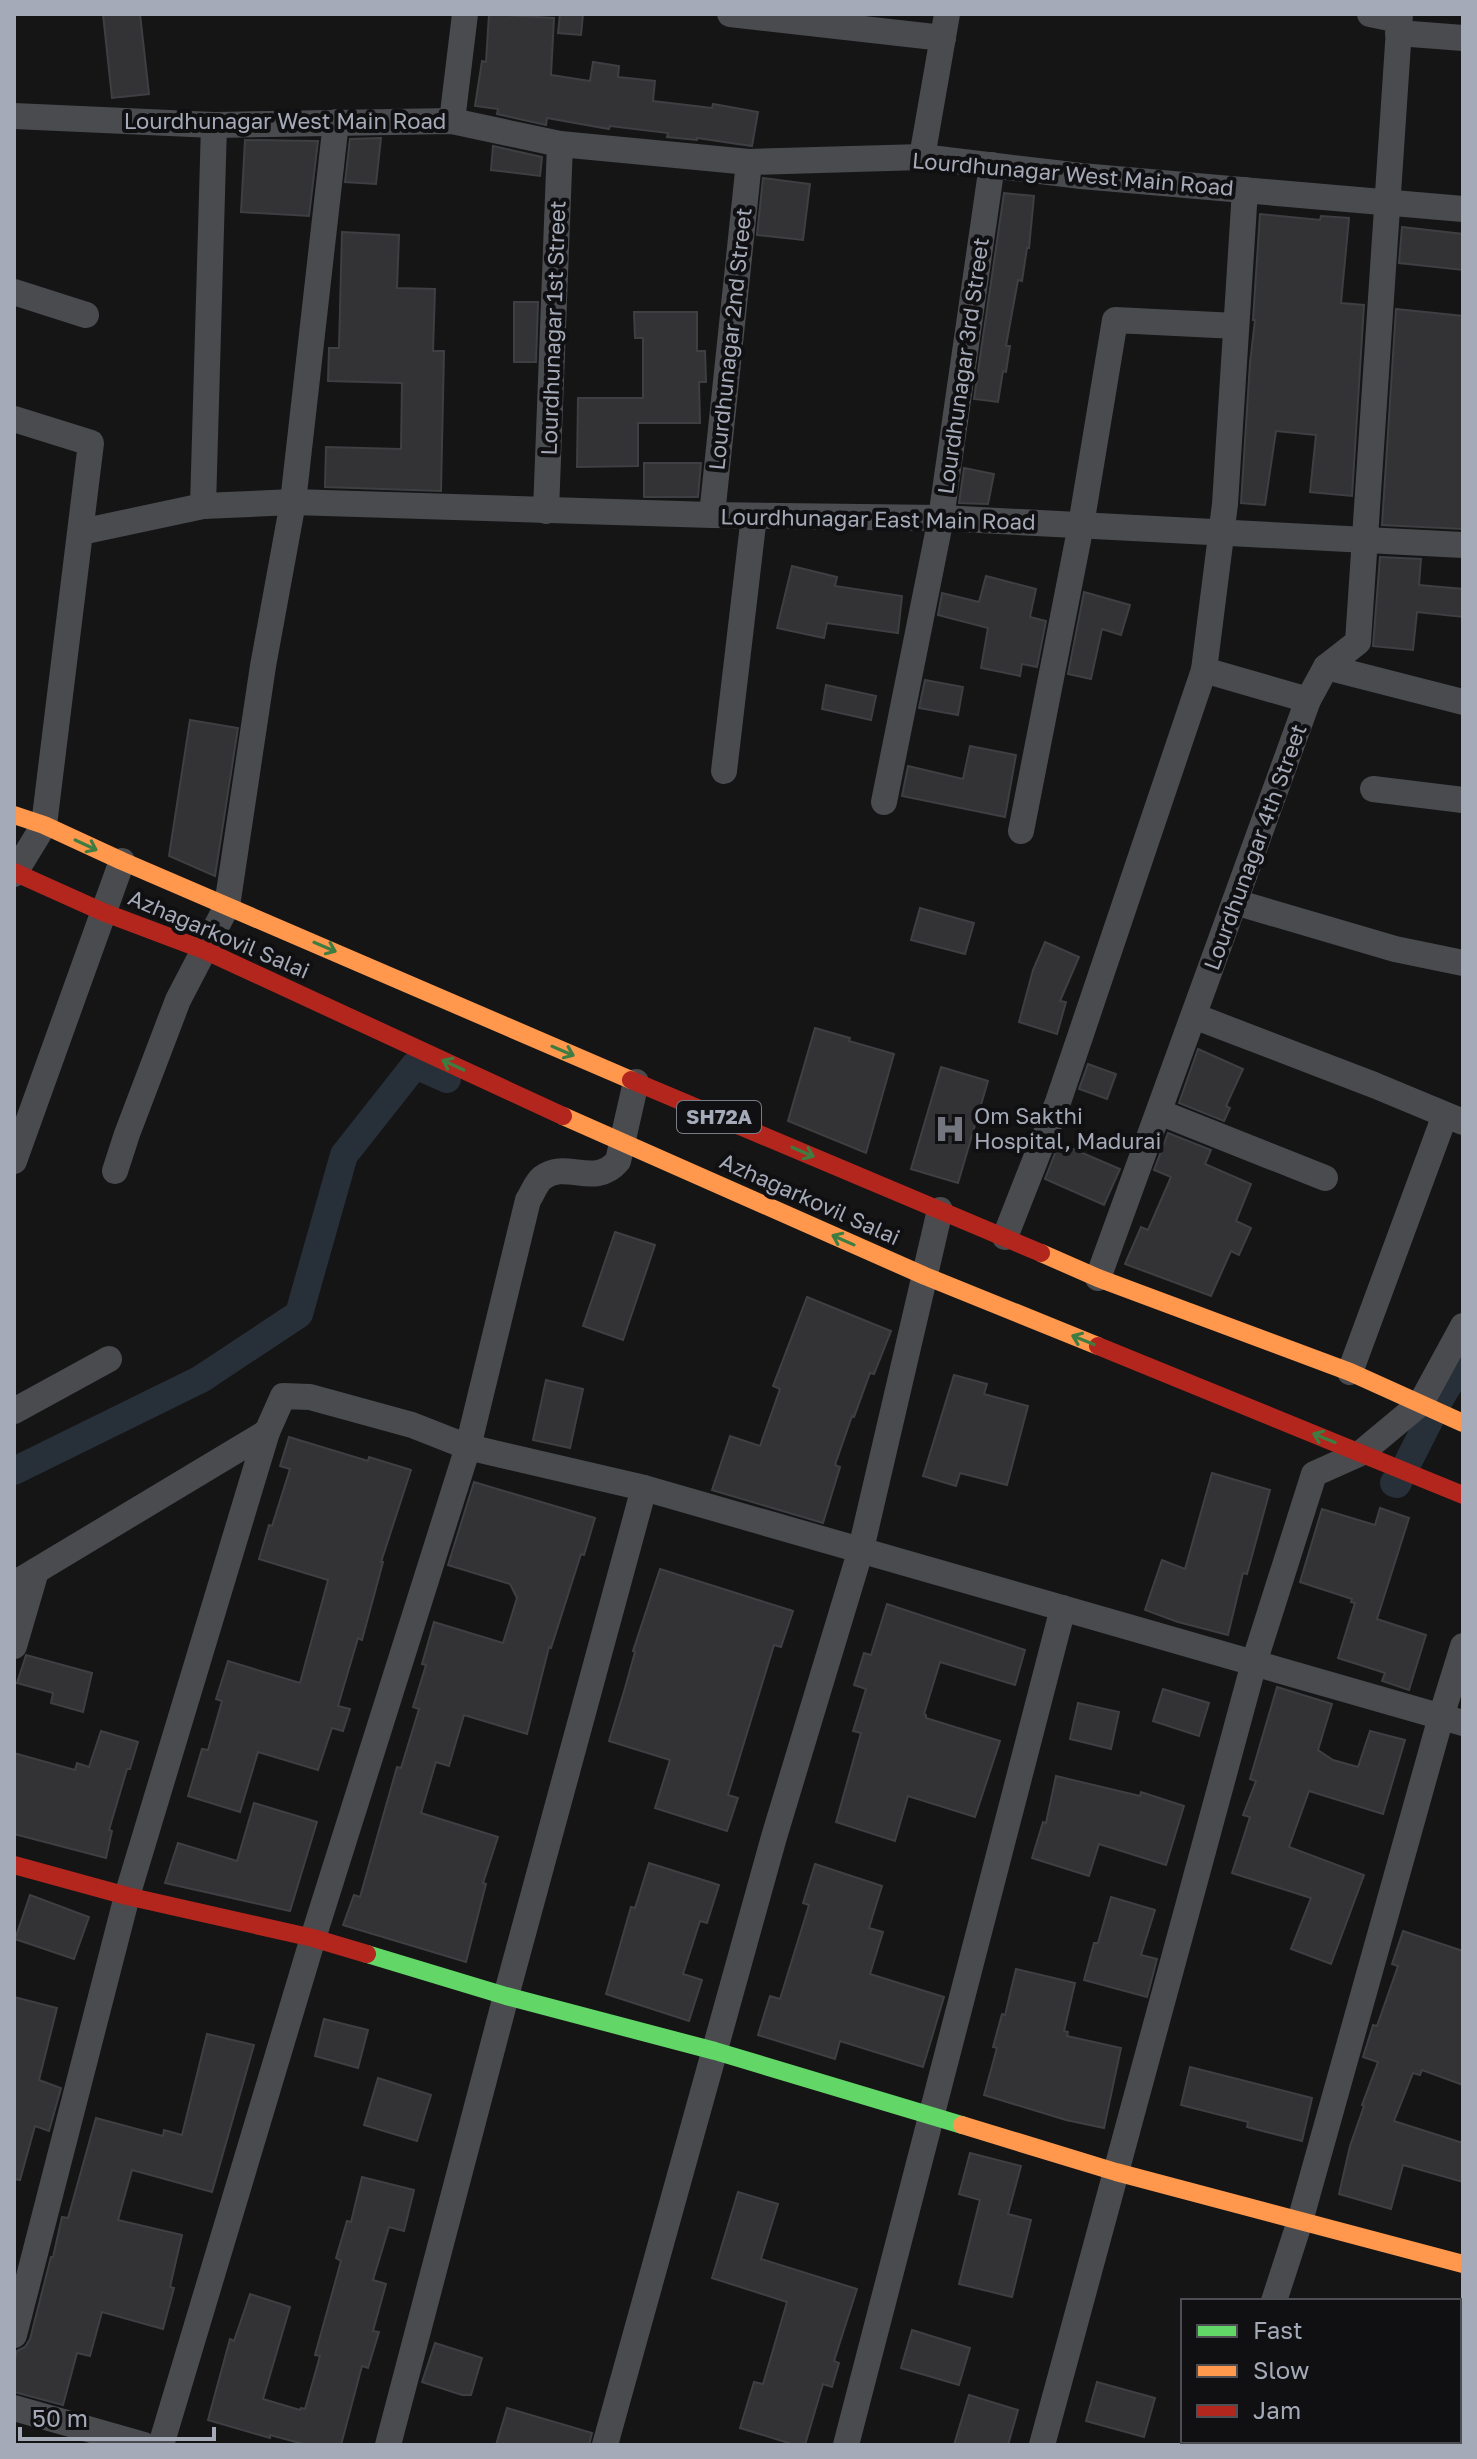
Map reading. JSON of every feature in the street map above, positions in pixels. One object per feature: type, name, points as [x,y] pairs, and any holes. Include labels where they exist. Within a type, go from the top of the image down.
[{"type":"main road","name":"Azhagarkovil Salai","points":[[14,815],[44,825],[227,906],[375,976],[636,1082],[1098,1278],[1350,1372],[1463,1423]]},
{"type":"main road","name":"Azhagarkovil Salai","points":[[14,873],[103,912],[355,1012],[620,1152],[923,1282],[1463,1495]]},
{"type":"main road","points":[[14,1865],[127,1896],[313,1938],[506,1996],[715,2051],[1116,2172],[1463,2264]]},
{"type":"street","points":[[452,121],[465,14]]},
{"type":"street","points":[[730,14],[945,26],[922,157]]},
{"type":"street","points":[[1370,14],[1463,38]]},
{"type":"street","points":[[1308,700],[1326,667],[1358,642],[1399,22]]},
{"type":"street","name":"Lourdhunagar West Main Road","points":[[14,116],[214,125],[452,121],[560,144],[749,162],[922,157],[1081,176],[1463,209]]},
{"type":"street","points":[[115,1171],[178,1000],[227,906],[263,666],[293,502],[336,122]]},
{"type":"street","points":[[203,506],[214,125]]},
{"type":"street","name":"Lourdhunagar 1st Street","points":[[546,511],[560,144]]},
{"type":"street","name":"Lourdhunagar 2nd Street","points":[[712,515],[749,162]]},
{"type":"street","name":"Lourdhunagar 3rd Street","points":[[884,802],[941,518],[992,165]]},
{"type":"street","points":[[1005,1237],[1058,1102],[1204,670],[1221,532],[1245,190]]},
{"type":"street","points":[[14,292],[86,315]]},
{"type":"street","points":[[1021,831],[1081,525],[1115,320],[1236,326]]},
{"type":"street","points":[[14,419],[91,443],[44,825],[14,873]]},
{"type":"street","name":"Lourdhunagar East Main Road","points":[[81,532],[203,506],[293,502],[546,511],[941,518],[1463,545]]},
{"type":"street","points":[[724,771],[754,516]]},
{"type":"street","points":[[1326,667],[1463,702]]},
{"type":"street","name":"Lourdhunagar 4th Street","points":[[1098,1278],[1308,700],[1204,670]]},
{"type":"street","points":[[1373,789],[1463,800]]},
{"type":"street","points":[[14,1161],[122,861]]},
{"type":"street","points":[[1235,902],[1395,949],[1463,963]]},
{"type":"street","points":[[1194,1016],[1454,1118],[1350,1372]]},
{"type":"street","points":[[161,2445],[313,1938],[468,1447],[528,1200],[541,1178],[561,1171],[599,1174],[610,1170],[620,1152],[636,1082]]},
{"type":"street","points":[[1159,1112],[1325,1178]]},
{"type":"street","points":[[605,2445],[779,1822],[861,1549],[940,1210]]},
{"type":"street","points":[[1042,2445],[1254,1663],[1314,1474],[1360,1453],[1431,1408],[1463,1326]]},
{"type":"street","points":[[14,1411],[109,1359]]},
{"type":"street","points":[[14,2335],[127,1896],[267,1432],[283,1396],[310,1397],[412,1425],[468,1447],[644,1488],[1452,1720]]},
{"type":"street","points":[[14,1646],[25,1577],[267,1432]]},
{"type":"street","points":[[388,2445],[644,1488]]},
{"type":"street","points":[[846,2445],[1063,1608]]},
{"type":"street","points":[[1275,2299],[1452,1720],[1463,1646]]},
{"type":"street","points":[[14,2408],[144,2445]]},
{"type":"building","points":[[103,14],[140,14],[149,94],[112,98]]},
{"type":"building","points":[[489,14],[554,18],[551,75],[590,81],[593,62],[619,66],[618,77],[655,81],[653,101],[712,108],[713,104],[758,112],[752,146],[667,137],[668,133],[610,126],[609,129],[547,118],[546,125],[497,114],[498,109],[475,106],[482,61],[486,62]]},
{"type":"building","points":[[560,14],[583,14],[581,35],[558,33]]},
{"type":"building","points":[[381,138],[376,184],[345,182],[350,139]]},
{"type":"building","points":[[245,140],[318,141],[309,216],[241,212]]},
{"type":"building","points":[[493,146],[542,157],[540,176],[491,170]]},
{"type":"building","points":[[763,178],[810,184],[803,240],[757,235]]},
{"type":"building","points":[[1004,193],[1034,196],[1029,248],[1022,281],[1018,280],[1006,346],[1010,346],[1006,372],[1003,371],[998,402],[974,399]]},
{"type":"building","points":[[1260,214],[1320,220],[1321,216],[1349,218],[1341,303],[1364,305],[1352,496],[1310,492],[1316,435],[1276,431],[1265,505],[1241,503]]},
{"type":"building","points":[[1402,227],[1463,234],[1463,270],[1399,263]]},
{"type":"building","points":[[342,232],[399,235],[397,288],[435,289],[433,351],[444,351],[441,491],[325,487],[326,447],[401,449],[402,383],[328,381],[329,348],[339,348]]},
{"type":"building","points":[[514,302],[538,302],[536,362],[514,362]]},
{"type":"building","points":[[1396,309],[1463,316],[1463,529],[1382,525]]},
{"type":"building","points":[[634,312],[697,312],[697,351],[705,351],[706,382],[699,382],[700,423],[638,423],[638,466],[577,467],[578,398],[643,398],[643,338],[635,338]]},
{"type":"building","points":[[644,463],[701,463],[698,497],[644,497]]},
{"type":"building","points":[[964,468],[994,474],[988,504],[959,503]]},
{"type":"building","points":[[1380,557],[1421,559],[1419,585],[1463,589],[1463,617],[1417,612],[1413,650],[1373,646]]},
{"type":"building","points":[[792,566],[837,577],[835,586],[902,596],[898,633],[827,623],[824,638],[777,628]]},
{"type":"building","points":[[986,576],[1036,589],[1030,617],[1046,621],[1037,667],[1022,664],[1020,676],[981,668],[988,628],[938,615],[942,593],[979,602]]},
{"type":"building","points":[[1084,592],[1130,605],[1121,635],[1102,629],[1091,679],[1068,674]]},
{"type":"building","points":[[925,680],[963,687],[958,715],[919,708]]},
{"type":"building","points":[[826,685],[876,696],[871,720],[822,709]]},
{"type":"building","points":[[190,720],[238,728],[215,876],[169,856]]},
{"type":"building","points":[[970,746],[1016,755],[1005,817],[902,796],[908,766],[963,779]]},
{"type":"building","points":[[920,908],[974,923],[965,954],[911,940]]},
{"type":"building","points":[[1045,942],[1079,957],[1060,1001],[1066,1002],[1057,1034],[1019,1022],[1033,970]]},
{"type":"building","points":[[815,1028],[894,1054],[866,1153],[788,1121]]},
{"type":"building","points":[[1198,1049],[1243,1069],[1226,1106],[1230,1108],[1224,1121],[1179,1103]]},
{"type":"building","points":[[1088,1064],[1116,1074],[1107,1099],[1079,1089]]},
{"type":"building","points":[[941,1067],[988,1081],[958,1183],[911,1169]]},
{"type":"building","points":[[1168,1133],[1211,1150],[1205,1164],[1251,1184],[1236,1221],[1251,1228],[1239,1255],[1231,1251],[1211,1296],[1125,1264],[1141,1227],[1148,1230],[1171,1177],[1154,1170]]},
{"type":"building","points":[[1059,1143],[1120,1169],[1104,1205],[1045,1179]]},
{"type":"building","points":[[615,1232],[655,1245],[623,1340],[583,1326]]},
{"type":"building","points":[[807,1297],[891,1331],[874,1374],[870,1373],[852,1416],[835,1465],[840,1467],[823,1523],[712,1490],[730,1436],[760,1446],[780,1389],[773,1386]]},
{"type":"building","points":[[954,1375],[987,1384],[984,1394],[1028,1406],[1007,1485],[960,1473],[956,1486],[923,1476]]},
{"type":"building","points":[[546,1380],[583,1389],[570,1448],[533,1440]]},
{"type":"building","points":[[289,1437],[368,1461],[369,1457],[411,1470],[381,1562],[362,1640],[358,1638],[338,1706],[350,1709],[343,1731],[332,1728],[318,1770],[258,1752],[240,1812],[188,1796],[202,1749],[208,1750],[222,1701],[216,1699],[228,1661],[300,1683],[328,1580],[259,1559],[290,1469],[280,1466]]},
{"type":"building","points":[[1212,1473],[1270,1490],[1247,1574],[1243,1573],[1228,1635],[1145,1610],[1162,1560],[1185,1569]]},
{"type":"building","points":[[474,1482],[595,1518],[549,1647],[527,1734],[464,1715],[449,1766],[436,1762],[421,1813],[498,1837],[483,1883],[486,1884],[466,1962],[343,1925],[354,1895],[360,1897],[397,1767],[401,1768],[419,1709],[413,1707],[426,1665],[422,1664],[434,1622],[503,1643],[517,1598],[510,1584],[448,1565]]},
{"type":"building","points":[[1380,1508],[1409,1518],[1377,1619],[1426,1635],[1409,1690],[1382,1681],[1385,1673],[1338,1658],[1355,1603],[1351,1602],[1352,1599],[1300,1582],[1322,1509],[1375,1525]]},
{"type":"building","points":[[660,1569],[793,1611],[781,1647],[774,1645],[728,1795],[738,1798],[727,1831],[655,1808],[670,1760],[609,1741],[633,1651]]},
{"type":"building","points":[[887,1604],[1025,1650],[1015,1685],[940,1662],[924,1714],[926,1718],[1000,1741],[975,1817],[908,1796],[895,1841],[836,1822],[861,1733],[853,1731],[866,1689],[854,1685],[864,1653],[871,1655]]},
{"type":"building","points":[[26,1655],[92,1673],[83,1712],[51,1703],[53,1693],[17,1683]]},
{"type":"building","points":[[1277,1687],[1332,1704],[1318,1750],[1333,1760],[1358,1767],[1370,1731],[1405,1740],[1383,1814],[1309,1791],[1289,1847],[1364,1875],[1331,1964],[1291,1949],[1311,1898],[1232,1873],[1250,1817],[1243,1815],[1256,1781],[1250,1779]]},
{"type":"building","points":[[1163,1689],[1209,1703],[1199,1736],[1153,1721]]},
{"type":"building","points":[[1078,1703],[1119,1712],[1111,1749],[1070,1739]]},
{"type":"building","points":[[101,1731],[138,1742],[109,1830],[112,1831],[106,1858],[14,1834],[14,1753],[75,1770],[77,1763],[89,1767]]},
{"type":"building","points":[[1056,1776],[1140,1796],[1141,1792],[1184,1806],[1166,1865],[1099,1844],[1089,1876],[1032,1858],[1043,1822],[1046,1823]]},
{"type":"building","points":[[254,1803],[317,1822],[290,1911],[165,1883],[178,1843],[237,1861]]},
{"type":"building","points":[[649,1863],[719,1885],[707,1923],[700,1921],[683,1974],[702,1980],[689,2021],[606,1994],[631,1907],[635,1908]]},
{"type":"building","points":[[815,1864],[882,1886],[869,1928],[883,1932],[870,1974],[944,1997],[923,2067],[840,2041],[835,2059],[758,2035],[770,1996],[780,1999],[809,1905],[803,1903]]},
{"type":"building","points":[[30,1895],[89,1917],[74,1959],[15,1939]]},
{"type":"building","points":[[1111,1897],[1155,1910],[1141,1955],[1157,1959],[1147,1997],[1084,1980]]},
{"type":"building","points":[[1403,1931],[1463,1951],[1463,2085],[1422,2070],[1420,2075],[1413,2073],[1394,2121],[1463,2143],[1463,2182],[1403,2165],[1391,2209],[1339,2194],[1362,2105],[1378,2062],[1363,2057],[1398,1966],[1392,1964]]},
{"type":"building","points":[[1016,1969],[1075,1983],[1064,2031],[1068,2032],[1067,2036],[1121,2048],[1104,2128],[984,2095],[997,2048],[993,2047],[1002,2014],[1005,2015]]},
{"type":"building","points":[[14,1997],[57,2008],[39,2080],[61,2088],[49,2131],[35,2126],[20,2180],[14,2179]]},
{"type":"building","points":[[324,2019],[368,2030],[358,2068],[315,2056]]},
{"type":"building","points":[[207,2034],[254,2045],[212,2192],[132,2170],[118,2220],[182,2235],[170,2287],[174,2288],[163,2329],[102,2312],[90,2356],[77,2353],[63,2405],[14,2392],[17,2351],[25,2347],[30,2339],[62,2217],[68,2218],[96,2118],[163,2136],[164,2130],[182,2135]]},
{"type":"building","points":[[1190,2067],[1312,2098],[1302,2141],[1247,2127],[1248,2122],[1181,2105]]},
{"type":"building","points":[[378,2078],[431,2095],[417,2141],[364,2125]]},
{"type":"building","points":[[970,2153],[1021,2166],[1008,2214],[1031,2220],[1012,2297],[959,2284],[980,2200],[959,2194]]},
{"type":"building","points":[[362,2177],[414,2190],[404,2231],[389,2227],[373,2280],[386,2284],[373,2331],[379,2332],[368,2368],[362,2366],[341,2445],[307,2445],[208,2420],[230,2339],[234,2341],[250,2294],[290,2307],[263,2399],[305,2409],[320,2356],[315,2355],[341,2261],[336,2258],[347,2221],[351,2222]]},
{"type":"building","points":[[738,2192],[778,2204],[761,2259],[857,2289],[834,2361],[839,2363],[832,2387],[823,2384],[805,2445],[795,2445],[740,2428],[754,2382],[763,2384],[787,2302],[712,2278]]},
{"type":"building","points":[[912,2330],[970,2348],[959,2385],[901,2368]]},
{"type":"building","points":[[435,2343],[482,2358],[471,2395],[422,2382]]},
{"type":"building","points":[[1097,2382],[1155,2398],[1144,2437],[1086,2421]]},
{"type":"building","points":[[969,2395],[1018,2410],[1008,2445],[954,2445]]},
{"type":"building","points":[[507,2408],[592,2433],[589,2445],[496,2445]]},
{"type":"waterway","points":[[14,1471],[201,1379],[299,1314],[344,1155],[415,1065],[447,1079]]},
{"type":"waterway","points":[[1394,1483],[1397,1484],[1463,1361]]},
{"type":"traffic: fast","points":[[367,1954],[506,1996],[715,2051],[962,2125]]},
{"type":"traffic: slow","points":[[14,815],[44,825],[631,1080]]},
{"type":"traffic: slow","points":[[563,1116],[925,1276],[1098,1346]]},
{"type":"traffic: slow","points":[[1041,1253],[1098,1278],[1350,1372],[1463,1423]]},
{"type":"traffic: slow","points":[[962,2125],[1116,2172],[1463,2264]]},
{"type":"traffic: jam","points":[[14,872],[103,912],[204,950],[563,1116]]},
{"type":"traffic: jam","points":[[631,1080],[1041,1253]]},
{"type":"traffic: jam","points":[[1098,1346],[1463,1495]]},
{"type":"traffic: jam","points":[[14,1865],[127,1896],[313,1938],[367,1954]]},
{"type":"place","name":"Om Sakthi Hospital, Madurai","points":[[950,1129]]}]
